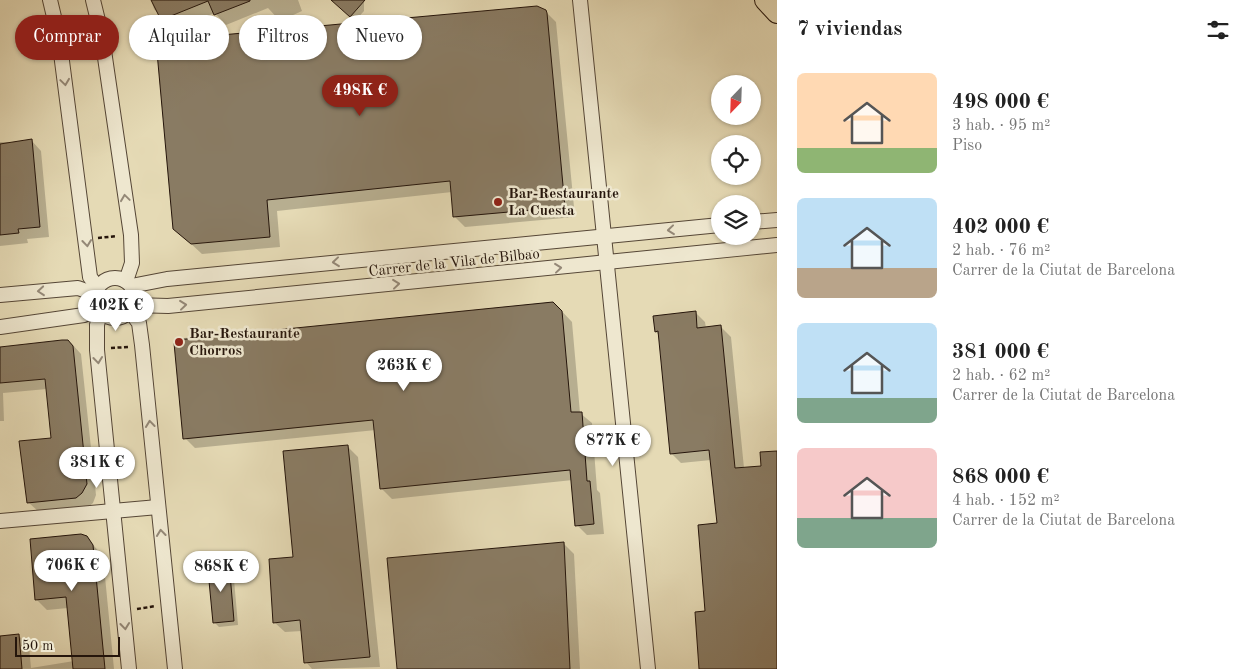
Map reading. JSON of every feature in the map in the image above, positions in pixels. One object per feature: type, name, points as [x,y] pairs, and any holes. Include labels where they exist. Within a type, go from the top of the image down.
[{"type":"highway","points":[[765,0],[777,12]]},
{"type":"street","points":[[50,0],[60,38],[90,277],[97,300]]},
{"type":"street","points":[[93,0],[102,37],[131,235],[132,263],[129,283]]},
{"type":"street","points":[[580,0],[648,669]]},
{"type":"street","points":[[761,221],[777,220]]},
{"type":"street","name":"Carrer de la Vila de Bilbao","points":[[129,283],[711,226]]},
{"type":"street","name":"Carrer de la Vila de Bilbao","points":[[132,308],[777,245]]},
{"type":"street","points":[[129,669],[97,350],[97,300],[101,282],[113,277],[129,283],[134,290],[132,308],[138,323],[142,345],[175,669]]},
{"type":"street","points":[[0,296],[78,288],[97,300],[112,318],[119,318],[132,308]]},
{"type":"street","points":[[0,326],[84,315],[97,300]]},
{"type":"street","points":[[0,323],[25,324]]},
{"type":"street","points":[[0,521],[158,507]]},
{"type":"path","points":[[86,240],[131,235]]},
{"type":"path","points":[[97,350],[142,345]]},
{"type":"path","points":[[123,610],[168,605]]},
{"type":"building","points":[[151,0],[250,0],[214,15],[208,1],[173,15],[158,15]]},
{"type":"building","points":[[331,0],[365,0],[352,15],[348,15]]},
{"type":"building","points":[[537,6],[546,10],[565,207],[453,217],[450,181],[267,200],[270,237],[191,244],[173,229],[158,60],[229,60],[229,34],[239,33],[239,60],[327,60],[327,25],[337,24],[337,60],[422,60],[422,17]]},
{"type":"building","points":[[32,139],[40,227],[18,229],[19,233],[0,235],[0,144]]},
{"type":"building","points":[[553,302],[562,311],[571,412],[582,412],[587,481],[590,481],[594,524],[575,526],[570,470],[380,489],[373,420],[183,439],[174,343],[177,340]]},
{"type":"building","points":[[696,311],[697,328],[721,325],[735,468],[761,466],[760,452],[777,451],[777,669],[699,669],[695,612],[705,611],[698,525],[717,523],[709,450],[670,454],[658,331],[655,332],[653,316]]},
{"type":"building","points":[[68,340],[73,346],[87,484],[82,493],[76,498],[27,503],[19,441],[51,438],[45,379],[0,383],[0,347]]},
{"type":"building","points":[[348,445],[370,657],[304,663],[300,620],[273,623],[269,559],[293,557],[283,451]]},
{"type":"building","points":[[81,534],[87,536],[93,545],[105,669],[73,669],[66,597],[35,600],[30,539]]},
{"type":"building","points":[[564,542],[570,669],[397,669],[387,558]]},
{"type":"building","points":[[229,562],[234,621],[213,623],[209,581],[212,581],[210,563]]},
{"type":"building","points":[[19,634],[22,669],[0,669],[0,636]]},
{"type":"place","name":"Bar-Restaurante La Cuesta","points":[[498,202]]},
{"type":"place","name":"Bar-Restaurante Chorros","points":[[179,342]]}]
